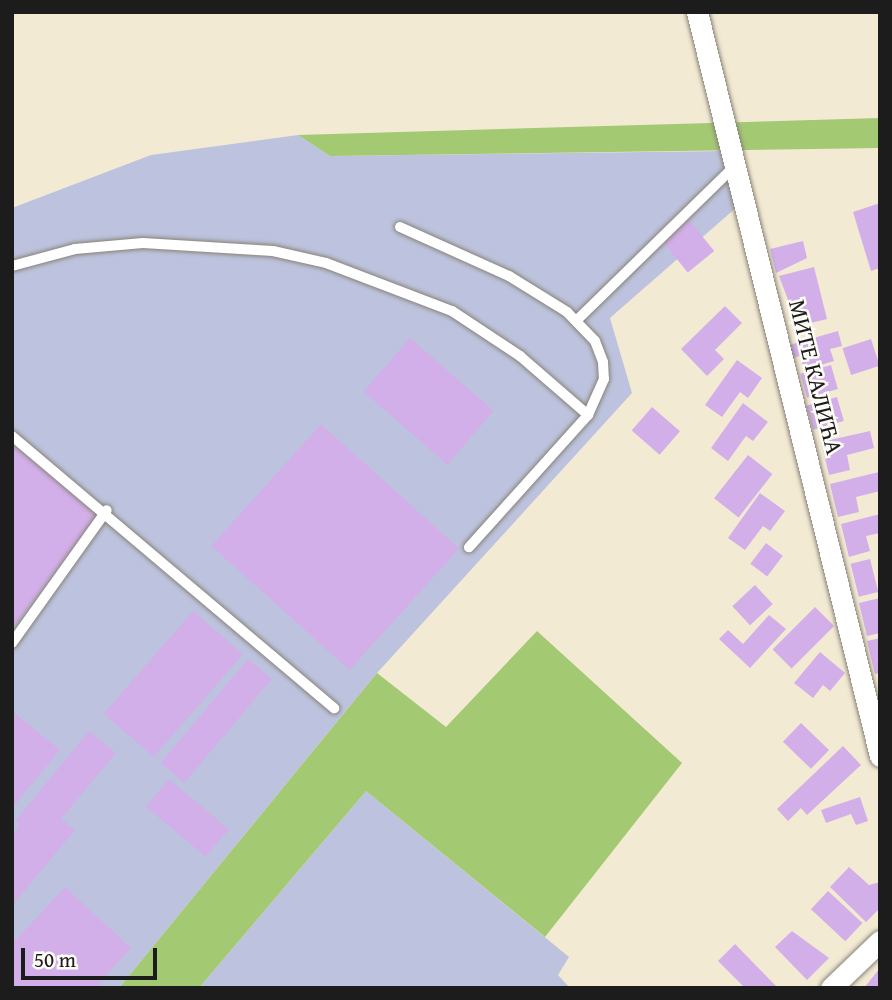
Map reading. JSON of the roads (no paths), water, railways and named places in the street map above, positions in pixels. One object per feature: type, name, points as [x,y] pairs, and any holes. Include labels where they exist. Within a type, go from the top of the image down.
[{"type":"street","name":"МИТЕ КАЛИЋА","points":[[697,12],[737,164],[880,756]]},
{"type":"street","points":[[831,988],[880,941]]},
{"type":"lane","points":[[577,320],[737,164]]},
{"type":"lane","points":[[400,227],[509,276],[577,320],[603,362],[604,379],[588,415],[469,547]]},
{"type":"lane","points":[[12,266],[75,249],[143,243],[273,251],[326,263],[413,292],[463,318],[520,356],[588,415]]},
{"type":"lane","points":[[12,436],[107,510],[202,601],[334,708]]},
{"type":"lane","points":[[12,643],[107,510]]}]
